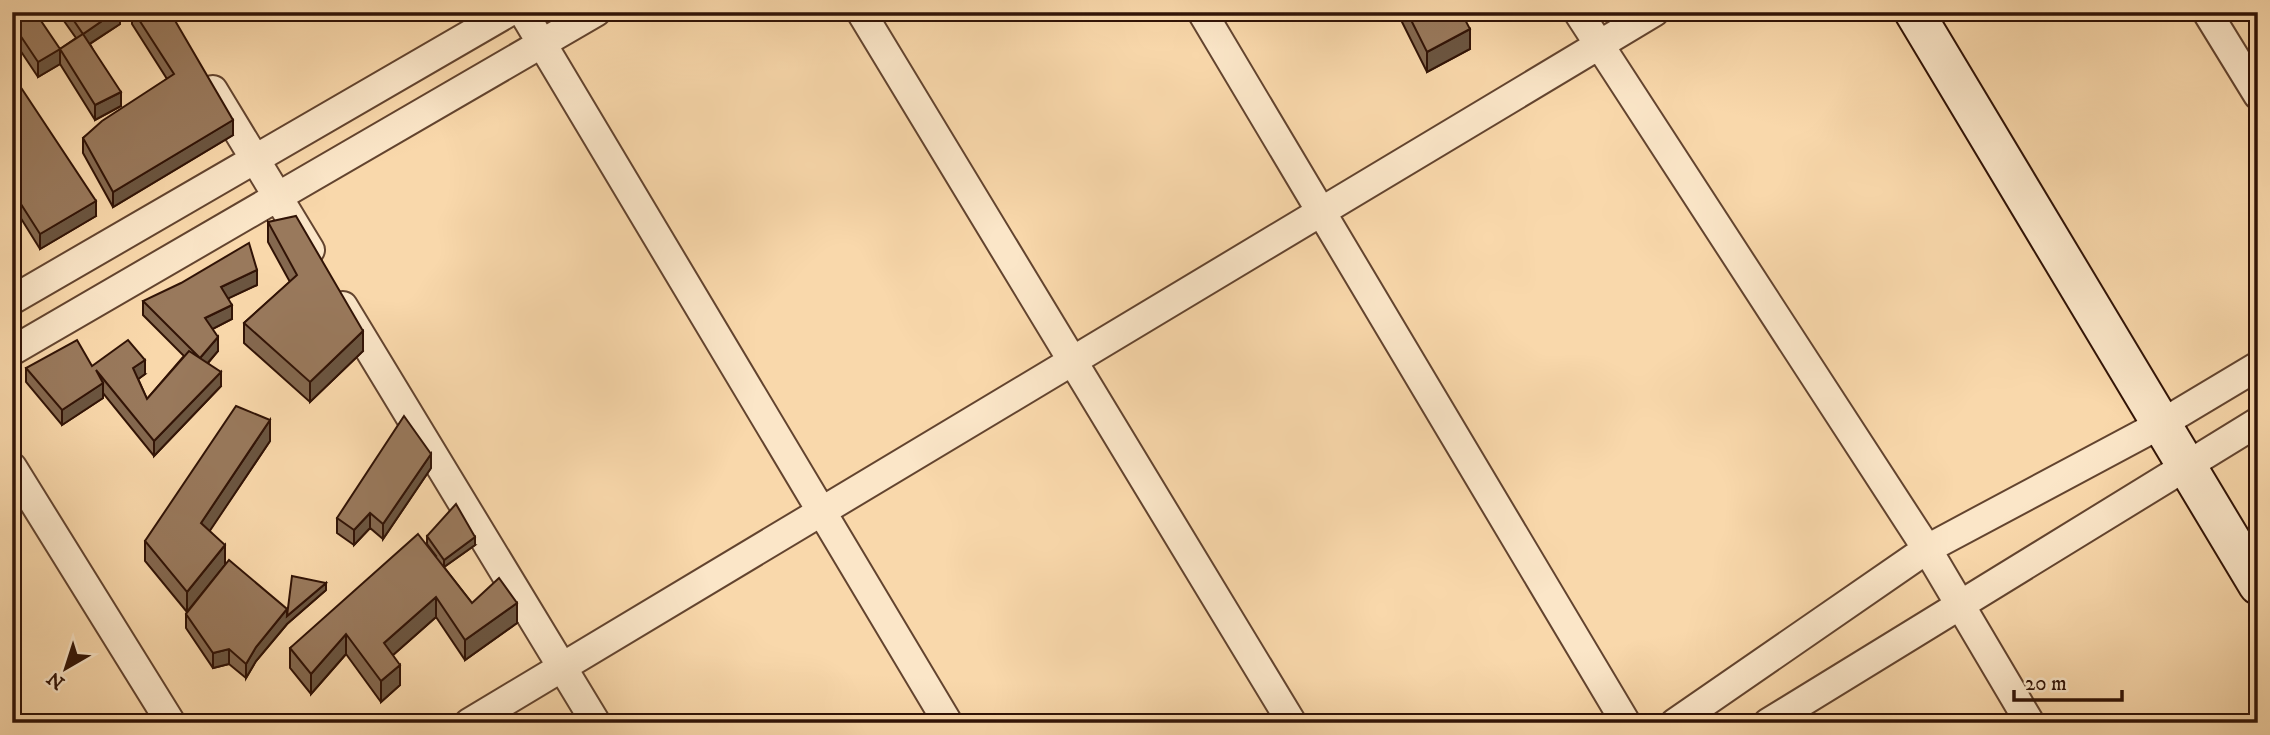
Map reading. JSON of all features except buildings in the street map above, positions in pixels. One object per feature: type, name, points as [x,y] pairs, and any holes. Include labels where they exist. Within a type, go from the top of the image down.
[{"type":"street","points":[[12,300],[509,12]]},
{"type":"street","points":[[523,12],[948,723]]},
{"type":"street","points":[[12,351],[596,12]]},
{"type":"street","points":[[861,12],[1292,723]]},
{"type":"street","points":[[1202,12],[1626,723]]},
{"type":"street","points":[[1578,12],[1927,549],[2030,723]]},
{"type":"street","points":[[470,723],[1654,12]]},
{"type":"street","points":[[1914,12],[2258,584]]},
{"type":"street","points":[[2207,12],[2258,95]]},
{"type":"street","points":[[200,69],[596,723]]},
{"type":"street","points":[[1675,723],[1927,549],[2161,424],[2258,366]]},
{"type":"street","points":[[1768,723],[2258,422]]},
{"type":"street","points":[[15,479],[171,723]]}]
